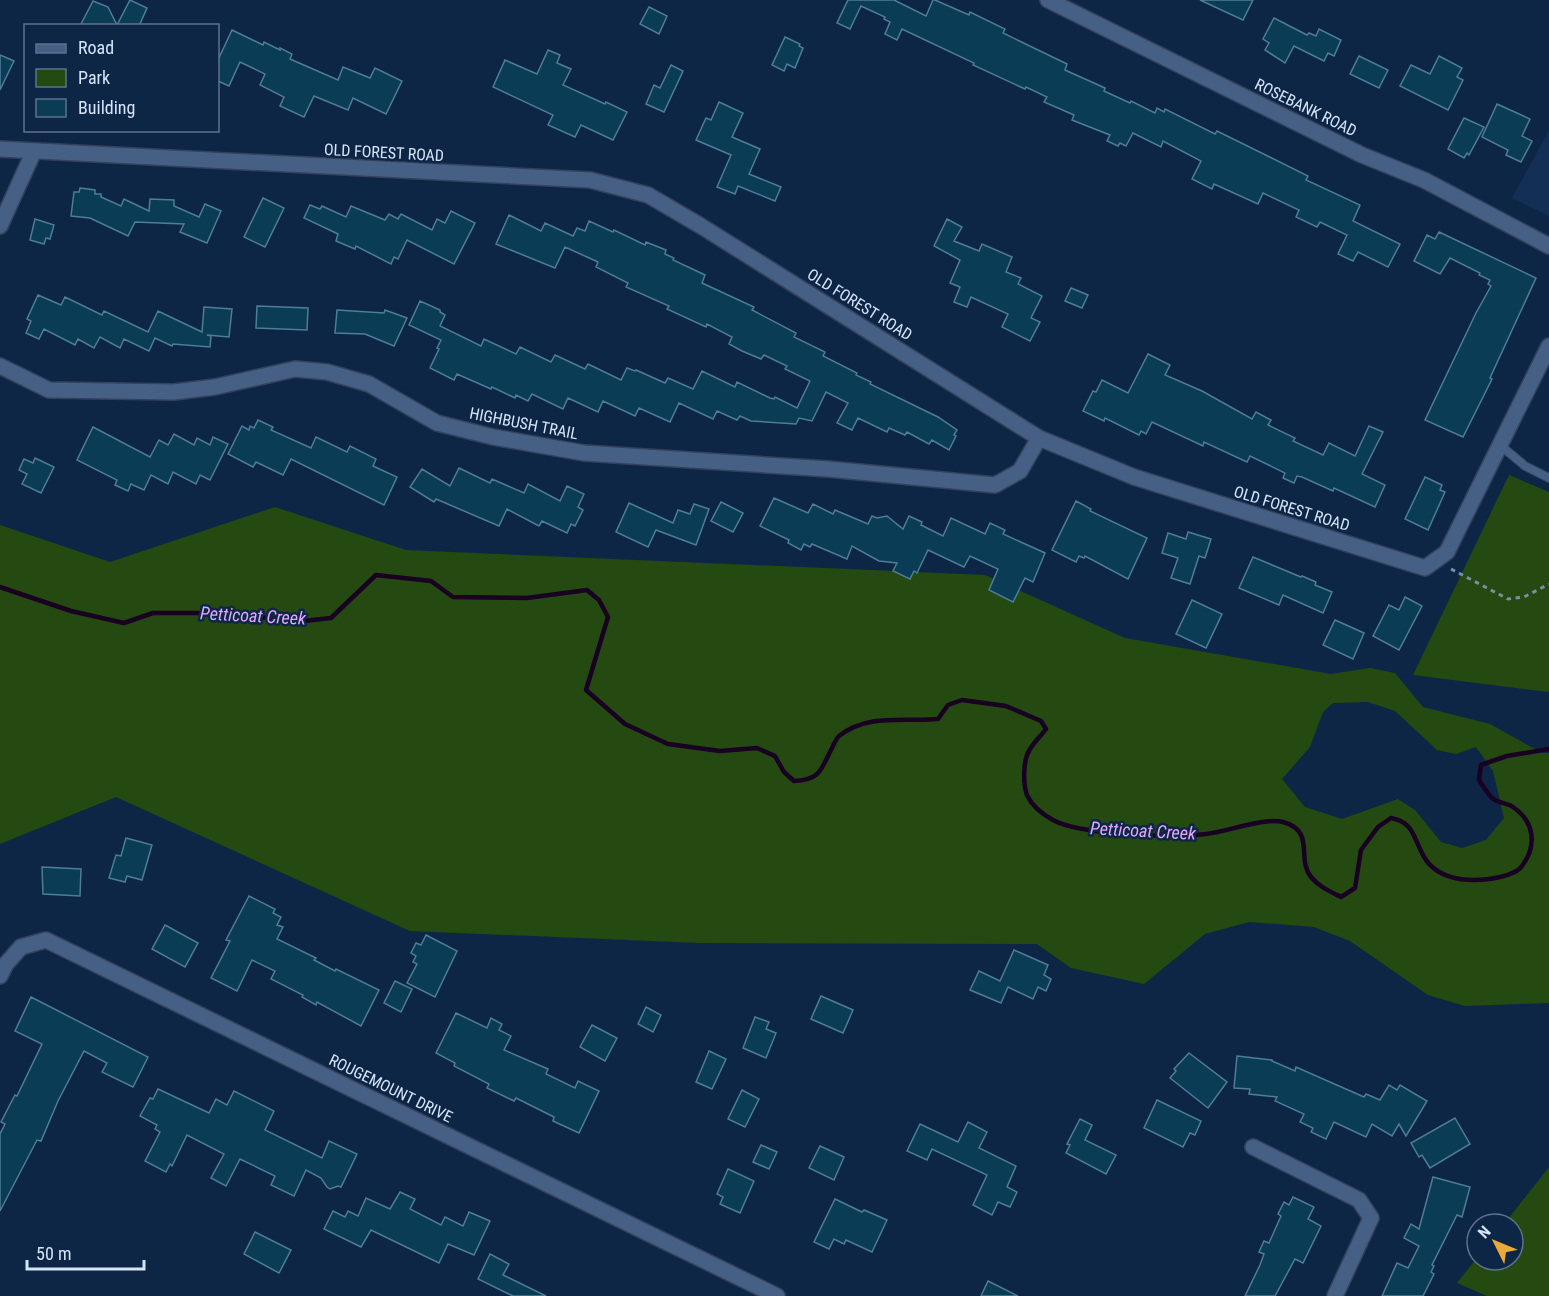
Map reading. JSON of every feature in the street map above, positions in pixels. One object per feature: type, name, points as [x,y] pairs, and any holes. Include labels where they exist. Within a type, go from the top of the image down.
[{"type":"street","name":"ROSEBANK ROAD","points":[[1048,0],[1362,155],[1424,180],[1549,246]]},
{"type":"street","name":"OLD FOREST ROAD","points":[[0,149],[590,180],[648,195],[1039,438],[1134,477],[1425,568]]},
{"type":"street","points":[[0,226],[34,151]]},
{"type":"street","points":[[1425,568],[1447,552],[1549,346]]},
{"type":"street","name":"HIGHBUSH TRAIL","points":[[0,366],[49,390],[174,392],[215,387],[295,369],[327,372],[369,384],[437,423],[493,437],[584,453],[828,469],[995,485],[1020,471],[1039,438]]},
{"type":"street","name":"ROUGEMOUNT DRIVE","points":[[0,976],[6,964],[21,946],[46,940],[777,1296]]},
{"type":"street","points":[[1253,1148],[1359,1200],[1371,1218],[1335,1296]]},
{"type":"lane","points":[[1500,445],[1525,466],[1549,478]]},
{"type":"path","points":[[1425,568],[1446,566],[1508,599],[1524,597],[1549,584]]},
{"type":"shaded area","points":[[1549,130],[1549,216],[1512,198]]},
{"type":"green space","points":[[1509,475],[1549,492],[1549,692],[1413,675]]},
{"type":"green space","points":[[275,507],[406,550],[985,575],[1125,638],[1331,674],[1370,668],[1395,673],[1423,707],[1490,724],[1542,753],[1549,753],[1549,1003],[1465,1006],[1428,995],[1350,941],[1314,927],[1249,922],[1205,934],[1144,984],[1071,968],[1037,944],[700,943],[410,931],[116,797],[0,844],[0,525],[110,562]],"holes":[[[1368,702],[1395,711],[1437,750],[1456,754],[1476,747],[1493,771],[1504,818],[1486,840],[1462,848],[1441,842],[1415,810],[1398,799],[1342,819],[1305,807],[1282,779],[1310,747],[1323,712],[1333,703]]]},
{"type":"green space","points":[[1549,1167],[1549,1296],[1487,1296],[1457,1283],[1466,1272],[1525,1272],[1525,1212],[1513,1212]]},
{"type":"building","points":[[130,0],[147,8],[140,24],[118,24]]},
{"type":"building","points":[[848,0],[894,0],[926,16],[935,0],[969,15],[970,12],[1005,29],[1003,33],[1067,64],[1065,70],[1105,88],[1104,91],[1155,113],[1157,108],[1164,112],[1165,109],[1215,134],[1217,131],[1308,176],[1306,180],[1360,205],[1353,221],[1400,244],[1388,267],[1358,252],[1353,261],[1338,254],[1347,235],[1320,222],[1317,227],[1296,217],[1299,210],[1263,193],[1258,204],[1214,184],[1212,189],[1192,179],[1201,161],[1163,141],[1161,147],[1133,133],[1126,146],[1120,143],[1118,146],[1107,141],[1110,135],[1072,120],[1074,115],[1044,102],[1047,97],[973,65],[974,63],[902,29],[897,40],[885,34],[890,22],[884,19],[885,17],[861,6],[850,29],[837,23]]},
{"type":"building","points":[[1200,0],[1253,0],[1243,20]]},
{"type":"building","points":[[93,1],[108,7],[116,24],[81,24]]},
{"type":"building","points":[[649,7],[667,16],[659,34],[640,24]]},
{"type":"building","points":[[1274,18],[1307,35],[1309,33],[1316,36],[1319,29],[1341,40],[1334,56],[1328,53],[1324,61],[1294,46],[1285,63],[1265,50],[1269,43],[1263,39]]},
{"type":"building","points":[[232,30],[263,45],[264,42],[280,50],[280,48],[292,54],[290,59],[338,80],[343,67],[370,78],[375,68],[402,81],[386,114],[353,98],[348,110],[314,96],[304,117],[280,106],[284,97],[260,85],[265,74],[240,62],[229,86],[219,81],[219,58]]},
{"type":"building","points":[[785,37],[800,44],[799,46],[803,48],[795,68],[787,64],[784,71],[772,65]]},
{"type":"building","points":[[548,50],[560,55],[557,63],[571,69],[563,85],[627,112],[613,140],[581,125],[575,137],[548,125],[553,115],[493,87],[505,60],[537,74]]},
{"type":"building","points":[[0,55],[14,61],[0,90]]},
{"type":"building","points":[[1359,56],[1388,70],[1379,88],[1350,74]]},
{"type":"building","points":[[1439,56],[1462,68],[1457,77],[1463,80],[1448,110],[1400,86],[1411,65],[1430,74]]},
{"type":"building","points":[[671,65],[683,71],[664,112],[646,104],[654,85],[660,88]]},
{"type":"building","points":[[719,102],[743,113],[732,137],[760,149],[749,174],[781,187],[775,201],[738,186],[735,194],[717,187],[731,155],[696,140],[706,118],[711,120]]},
{"type":"building","points":[[1497,104],[1530,119],[1522,136],[1532,141],[1521,162],[1506,155],[1508,150],[1482,137]]},
{"type":"building","points":[[1464,118],[1484,127],[1469,155],[1467,153],[1464,158],[1448,149]]},
{"type":"building","points":[[80,188],[95,190],[95,194],[101,194],[101,197],[121,206],[124,199],[149,211],[150,199],[174,200],[174,206],[199,217],[205,204],[221,211],[207,243],[180,232],[184,224],[135,222],[128,236],[90,218],[71,216],[74,192],[79,192]]},
{"type":"building","points":[[263,198],[284,208],[265,247],[244,237]]},
{"type":"building","points":[[310,205],[320,209],[322,206],[346,217],[351,206],[385,220],[389,214],[398,219],[401,214],[432,230],[437,219],[445,223],[451,211],[475,223],[454,264],[407,240],[398,259],[394,257],[391,264],[356,246],[355,249],[336,241],[338,234],[304,218]]},
{"type":"building","points":[[509,215],[541,231],[545,223],[573,236],[577,228],[585,231],[589,221],[645,245],[646,242],[666,250],[665,254],[674,258],[673,260],[705,275],[702,283],[754,307],[752,310],[796,333],[794,337],[825,352],[823,356],[857,373],[856,375],[871,382],[870,384],[938,417],[957,430],[949,450],[932,440],[929,444],[907,432],[905,435],[889,428],[887,432],[858,418],[852,430],[837,423],[848,403],[826,392],[812,421],[799,418],[796,424],[751,421],[740,416],[737,420],[717,411],[713,419],[679,403],[670,422],[639,408],[635,416],[603,401],[598,412],[568,398],[563,409],[532,394],[528,401],[516,395],[515,398],[457,374],[454,380],[430,368],[441,340],[409,325],[420,301],[440,310],[445,315],[440,326],[481,346],[484,339],[516,354],[520,347],[551,362],[555,355],[585,369],[588,364],[621,380],[627,368],[665,383],[668,378],[693,389],[702,371],[735,387],[737,382],[797,408],[810,381],[785,369],[787,366],[764,355],[761,359],[742,351],[729,344],[732,337],[707,324],[706,327],[667,309],[669,306],[626,287],[628,283],[596,267],[598,262],[565,247],[555,268],[496,244]]},
{"type":"building","points":[[35,219],[54,225],[50,239],[46,238],[44,244],[30,240]]},
{"type":"building","points":[[947,219],[962,227],[954,241],[979,251],[982,244],[1012,257],[1006,272],[1021,278],[1018,284],[1042,296],[1031,318],[1040,322],[1030,341],[1002,327],[1008,314],[971,297],[967,307],[954,302],[960,287],[950,283],[960,260],[934,246]]},
{"type":"building","points":[[1439,232],[1536,278],[1490,378],[1492,379],[1463,437],[1425,420],[1491,286],[1488,284],[1490,280],[1479,275],[1480,273],[1450,258],[1440,274],[1414,261],[1427,235],[1435,239]]},
{"type":"building","points":[[1071,288],[1088,295],[1082,308],[1065,301]]},
{"type":"building","points":[[38,295],[61,305],[65,297],[102,315],[104,311],[148,332],[158,311],[202,332],[204,307],[232,309],[229,337],[207,335],[211,336],[210,347],[173,344],[172,346],[155,338],[149,351],[124,339],[120,348],[100,337],[94,348],[78,339],[75,345],[44,329],[39,339],[26,333],[31,321],[27,319]]},
{"type":"building","points":[[257,306],[308,308],[307,330],[256,328]]},
{"type":"building","points":[[337,310],[384,313],[385,310],[407,318],[394,346],[365,334],[335,333]]},
{"type":"building","points":[[1148,354],[1170,365],[1165,375],[1202,391],[1252,419],[1256,412],[1271,420],[1268,425],[1295,438],[1293,441],[1323,455],[1329,443],[1355,456],[1369,426],[1383,432],[1362,474],[1385,485],[1375,507],[1334,488],[1333,491],[1302,477],[1297,476],[1294,483],[1283,478],[1285,473],[1250,456],[1247,462],[1204,442],[1203,446],[1152,422],[1146,434],[1141,431],[1139,435],[1105,418],[1104,421],[1083,411],[1093,391],[1096,392],[1102,380],[1128,393]]},
{"type":"building","points":[[258,420],[273,427],[271,430],[311,448],[316,437],[347,452],[350,446],[376,459],[373,466],[397,477],[384,505],[291,459],[283,475],[256,462],[253,467],[228,454],[242,426],[249,430],[250,426],[254,428]]},
{"type":"building","points":[[93,427],[150,457],[159,440],[168,445],[174,434],[194,445],[197,438],[210,445],[213,437],[228,444],[210,480],[200,475],[196,484],[173,472],[168,484],[151,475],[144,490],[131,484],[128,491],[115,485],[117,480],[77,460]]},
{"type":"building","points":[[35,458],[54,467],[41,493],[22,484],[27,474],[19,470],[24,459],[33,463]]},
{"type":"building","points":[[459,468],[490,483],[492,479],[524,493],[528,484],[560,501],[567,486],[584,494],[578,507],[583,510],[575,526],[571,524],[567,533],[542,521],[539,526],[507,509],[499,526],[436,499],[434,502],[410,487],[422,469],[450,486]]},
{"type":"building","points":[[1425,477],[1442,485],[1440,490],[1445,492],[1428,530],[1405,519]]},
{"type":"building","points":[[774,498],[808,513],[813,504],[833,514],[835,510],[868,524],[872,516],[877,518],[887,516],[903,529],[909,516],[943,536],[951,518],[985,534],[990,523],[1005,530],[1003,534],[1045,553],[1033,582],[1025,578],[1013,602],[989,590],[998,569],[970,556],[964,567],[928,550],[917,573],[914,571],[910,579],[893,571],[897,563],[879,561],[852,546],[847,559],[812,544],[810,547],[804,544],[801,550],[788,543],[789,540],[760,526]]},
{"type":"building","points":[[1076,501],[1091,509],[1090,511],[1147,538],[1128,579],[1085,556],[1084,558],[1079,556],[1076,562],[1052,550]]},
{"type":"building","points":[[721,502],[743,513],[733,532],[711,521]]},
{"type":"building","points":[[629,503],[673,523],[678,510],[690,514],[694,504],[709,509],[696,545],[656,530],[648,547],[616,532]]},
{"type":"building","points":[[1188,532],[1211,539],[1205,558],[1199,556],[1190,584],[1171,578],[1178,558],[1162,553],[1168,533],[1186,539]]},
{"type":"building","points":[[1253,557],[1316,582],[1315,585],[1332,592],[1323,613],[1283,595],[1279,605],[1239,588]]},
{"type":"building","points":[[1405,597],[1422,606],[1399,650],[1373,636],[1389,605],[1399,610]]},
{"type":"building","points":[[1192,600],[1222,614],[1206,648],[1176,634]]},
{"type":"building","points":[[1335,620],[1364,633],[1353,659],[1323,645]]},
{"type":"building","points":[[126,838],[152,845],[142,880],[127,876],[125,882],[109,878],[116,855],[121,856]]},
{"type":"building","points":[[42,867],[81,869],[80,896],[43,894]]},
{"type":"building","points":[[249,896],[275,909],[273,913],[281,917],[277,925],[283,927],[277,939],[316,958],[314,960],[335,971],[336,969],[379,990],[361,1026],[317,1002],[316,1005],[302,997],[303,995],[271,979],[275,971],[252,960],[237,991],[211,978],[230,941],[226,940]]},
{"type":"building","points":[[165,925],[198,943],[185,967],[152,949]]},
{"type":"building","points":[[426,935],[457,951],[435,997],[407,983],[417,964],[413,962],[416,956],[411,953],[416,943],[421,945]]},
{"type":"building","points":[[1014,950],[1048,965],[1044,975],[1051,979],[1046,991],[1038,987],[1033,999],[1008,987],[1001,1003],[970,990],[979,971],[1000,981]]},
{"type":"building","points":[[395,981],[412,989],[401,1012],[384,1003]]},
{"type":"building","points":[[821,996],[853,1010],[843,1033],[811,1019]]},
{"type":"building","points":[[31,997],[148,1057],[133,1087],[102,1072],[107,1063],[84,1051],[58,1101],[41,1141],[37,1140],[0,1211],[0,1134],[5,1124],[1,1122],[15,1095],[17,1096],[42,1044],[15,1031]]},
{"type":"building","points":[[646,1007],[661,1015],[653,1032],[638,1024]]},
{"type":"building","points":[[456,1013],[487,1028],[491,1018],[502,1024],[499,1030],[511,1036],[504,1050],[548,1069],[546,1074],[575,1088],[578,1081],[599,1091],[579,1133],[553,1121],[554,1117],[516,1098],[514,1101],[487,1088],[489,1084],[454,1066],[455,1063],[436,1053]]},
{"type":"building","points":[[755,1017],[769,1022],[766,1029],[776,1033],[766,1058],[743,1048]]},
{"type":"building","points":[[592,1025],[617,1038],[605,1061],[580,1047]]},
{"type":"building","points":[[709,1051],[726,1059],[712,1089],[696,1082]]},
{"type":"building","points":[[1189,1053],[1227,1082],[1208,1108],[1170,1078],[1176,1071],[1174,1069]]},
{"type":"building","points":[[1237,1056],[1272,1060],[1295,1071],[1296,1067],[1364,1097],[1366,1094],[1380,1100],[1389,1085],[1397,1090],[1400,1085],[1427,1101],[1406,1136],[1399,1124],[1392,1136],[1372,1124],[1366,1137],[1334,1122],[1326,1139],[1311,1132],[1313,1128],[1300,1122],[1304,1114],[1275,1101],[1277,1097],[1249,1094],[1250,1089],[1234,1088]]},
{"type":"building","points":[[158,1089],[209,1113],[216,1099],[227,1105],[234,1091],[274,1111],[265,1130],[322,1158],[329,1141],[357,1154],[341,1187],[330,1189],[321,1178],[306,1170],[294,1196],[271,1185],[275,1176],[240,1159],[226,1186],[211,1178],[224,1154],[187,1135],[172,1166],[170,1164],[166,1172],[145,1161],[160,1132],[155,1129],[157,1125],[140,1116]]},
{"type":"building","points":[[742,1090],[759,1099],[745,1127],[728,1119]]},
{"type":"building","points":[[1157,1100],[1201,1121],[1195,1135],[1190,1133],[1183,1147],[1144,1128]]},
{"type":"building","points":[[1455,1118],[1470,1144],[1430,1168],[1422,1155],[1419,1157],[1411,1143]]},
{"type":"building","points":[[1080,1119],[1092,1125],[1085,1140],[1116,1155],[1106,1174],[1066,1153],[1070,1145],[1067,1144]]},
{"type":"building","points":[[968,1122],[987,1132],[979,1148],[1016,1166],[1007,1187],[1017,1192],[1010,1207],[998,1202],[992,1215],[973,1205],[987,1175],[932,1149],[927,1160],[907,1151],[920,1124],[958,1142]]},
{"type":"building","points":[[761,1145],[777,1152],[769,1169],[753,1162]]},
{"type":"building","points":[[820,1146],[844,1157],[834,1180],[809,1168]]},
{"type":"building","points":[[728,1169],[754,1181],[740,1213],[720,1204],[723,1197],[717,1194]]},
{"type":"building","points":[[1433,1177],[1470,1187],[1462,1217],[1457,1215],[1432,1265],[1434,1266],[1431,1272],[1434,1274],[1423,1296],[1382,1296],[1397,1263],[1408,1268],[1419,1246],[1404,1238],[1411,1224],[1419,1229]]},
{"type":"building","points":[[400,1192],[415,1199],[410,1209],[441,1225],[445,1217],[463,1226],[469,1212],[490,1221],[474,1255],[448,1244],[439,1263],[371,1230],[361,1247],[324,1229],[333,1211],[345,1217],[348,1211],[358,1216],[366,1198],[390,1209]]},
{"type":"building","points":[[1293,1197],[1314,1207],[1308,1219],[1321,1226],[1303,1263],[1295,1259],[1275,1296],[1245,1296],[1264,1254],[1259,1252],[1264,1241],[1269,1243],[1281,1216],[1278,1214],[1284,1202],[1289,1205]]},
{"type":"building","points":[[835,1199],[862,1212],[864,1210],[887,1220],[872,1252],[846,1240],[844,1244],[834,1239],[829,1249],[814,1242]]},
{"type":"building","points":[[255,1232],[291,1250],[279,1273],[244,1254]]},
{"type":"building","points":[[490,1254],[509,1264],[503,1275],[546,1296],[513,1296],[478,1279]]},
{"type":"building","points":[[988,1281],[1018,1296],[981,1296]]},
{"type":"waterway","name":"Petticoat Creek","points":[[0,587],[71,611],[124,623],[153,613],[232,613],[295,622],[331,618],[376,575],[431,581],[453,597],[527,598],[587,590],[599,600],[608,617],[586,690],[625,724],[668,744],[720,751],[757,748],[775,756],[784,772],[794,781],[803,780],[819,772],[839,736],[862,724],[887,720],[938,719],[948,705],[962,700],[1006,706],[1041,721],[1046,729],[1027,755],[1024,779],[1027,795],[1032,803],[1053,820],[1066,825],[1105,832],[1172,836],[1214,833],[1266,821],[1283,822],[1293,826],[1299,832],[1304,846],[1307,870],[1314,881],[1341,897],[1355,888],[1361,850],[1378,827],[1391,818],[1408,826],[1427,862],[1451,877],[1479,880],[1502,877],[1520,869],[1527,858],[1532,842],[1529,827],[1526,820],[1513,807],[1494,800],[1488,794],[1479,780],[1481,765],[1507,756],[1549,749]]}]
